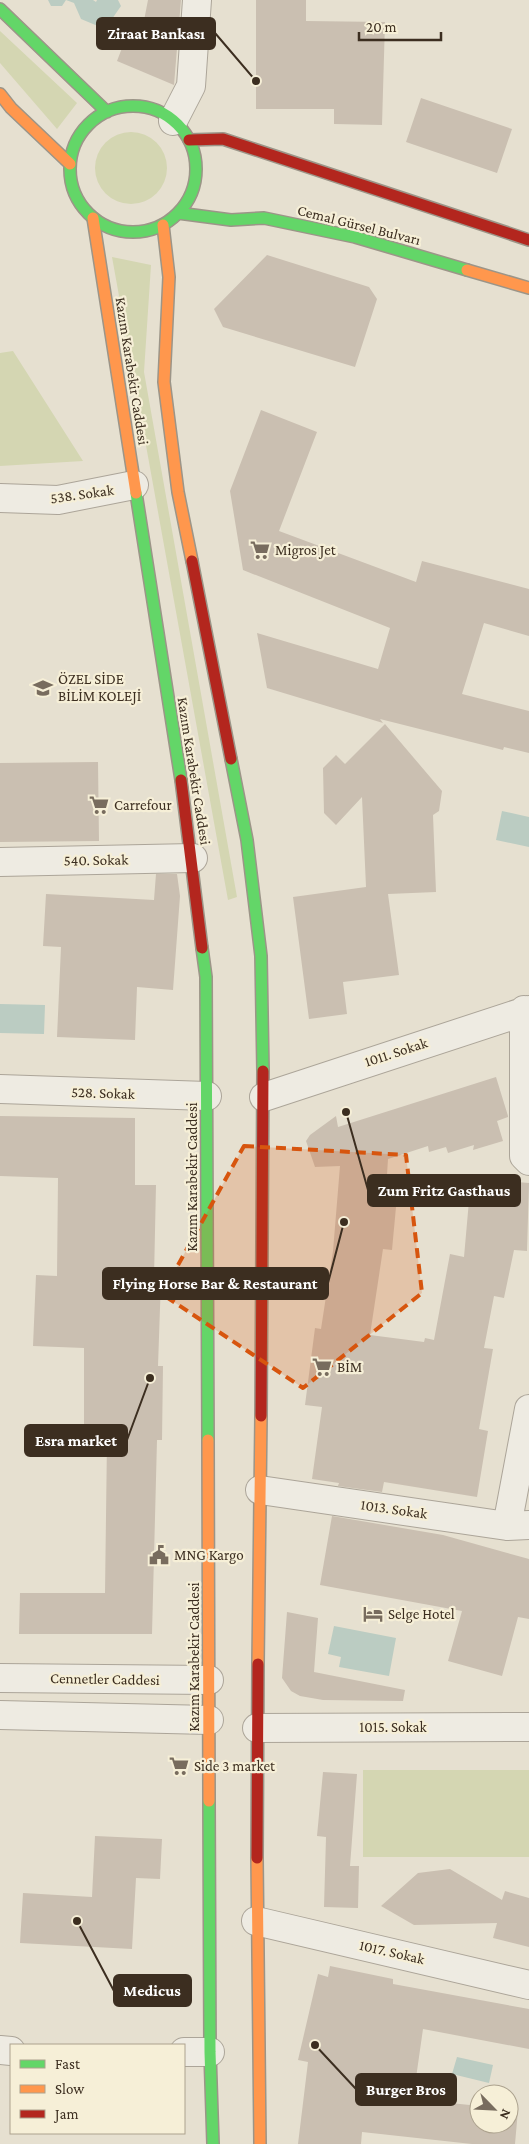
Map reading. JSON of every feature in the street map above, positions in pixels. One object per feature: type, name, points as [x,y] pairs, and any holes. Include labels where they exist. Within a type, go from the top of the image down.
[{"type":"main road","points":[[0,9],[107,112]]},
{"type":"main road","points":[[4,105],[70,164]]},
{"type":"main road","points":[[125,107],[143,107],[157,111],[181,130],[194,152],[196,168],[190,196],[178,213],[163,225],[150,230],[124,232],[111,228],[93,218],[86,211],[75,193],[70,164],[80,136],[94,120],[107,112],[125,107]]},
{"type":"main road","points":[[181,130],[223,139],[529,240]]},
{"type":"main road","name":"Cemal Gürsel Bulvarı","points":[[178,213],[231,220],[264,218],[355,237],[529,288]]},
{"type":"main road","name":"Kazım Karabekir Caddesi","points":[[93,218],[192,858],[206,977],[209,1720],[197,2052],[213,2144]]},
{"type":"main road","name":"Kazım Karabekir Caddesi","points":[[163,225],[168,277],[164,382],[178,492],[247,840],[261,956],[264,1097],[256,1921],[260,2144]]},
{"type":"street","points":[[181,130],[191,86],[197,0]]},
{"type":"street","name":"538. Sokak","points":[[0,498],[58,500],[134,485]]},
{"type":"street","name":"540. Sokak","points":[[0,862],[192,858]]},
{"type":"street","points":[[527,1010],[524,1156],[529,1160]]},
{"type":"street","name":"1011. Sokak","points":[[264,1097],[527,1010]]},
{"type":"street","name":"528. Sokak","points":[[0,1089],[100,1094],[206,1096]]},
{"type":"street","points":[[518,1525],[529,1409]]},
{"type":"street","name":"1013. Sokak","points":[[260,1490],[518,1525]]},
{"type":"street","name":"Cennetler Caddesi","points":[[0,1678],[209,1680]]},
{"type":"street","points":[[0,1715],[209,1720]]},
{"type":"street","name":"1015. Sokak","points":[[257,1728],[529,1727]]},
{"type":"street","name":"1017. Sokak","points":[[256,1921],[529,1985]]},
{"type":"highlighted area","points":[[244,1146],[406,1155],[422,1293],[303,1388],[162,1294]]},
{"type":"green space","points":[[0,31],[77,103],[57,129],[0,63]]},
{"type":"green space","points":[[131,132],[151,138],[161,148],[167,168],[161,188],[151,198],[131,204],[111,198],[101,188],[95,168],[101,148],[111,138]]},
{"type":"green space","points":[[112,257],[151,265],[144,372],[237,897],[228,900]]},
{"type":"green space","points":[[13,351],[83,461],[0,466],[0,353]]},
{"type":"green space","points":[[363,1770],[529,1770],[529,1857],[363,1857]]},
{"type":"shaded area","points":[[48,0],[66,0],[62,6],[51,6]]},
{"type":"shaded area","points":[[66,0],[93,0],[96,2],[97,0],[118,0],[121,6],[105,29],[81,19],[74,3]]},
{"type":"shaded area","points":[[502,811],[529,817],[529,847],[496,840]]},
{"type":"shaded area","points":[[0,1004],[45,1005],[44,1034],[0,1033]]},
{"type":"shaded area","points":[[334,1626],[396,1638],[389,1676],[339,1667],[341,1657],[328,1654]]},
{"type":"shaded area","points":[[457,2057],[493,2065],[489,2083],[452,2074]]},
{"type":"building","points":[[148,0],[181,0],[174,85],[117,61],[127,35],[140,41]]},
{"type":"building","points":[[256,0],[306,0],[306,21],[385,22],[382,125],[334,124],[334,109],[256,109]]},
{"type":"building","points":[[421,98],[512,129],[497,173],[406,142]]},
{"type":"building","points":[[267,255],[369,287],[377,299],[355,367],[223,327],[214,309]]},
{"type":"building","points":[[261,410],[317,432],[279,531],[416,582],[422,561],[529,589],[529,636],[484,623],[462,694],[529,711],[529,753],[504,747],[503,750],[380,719],[383,723],[267,688],[257,633],[378,669],[390,628],[243,570],[230,491]]},
{"type":"building","points":[[385,724],[442,791],[439,811],[433,815],[436,892],[388,894],[399,975],[343,982],[347,1014],[309,1019],[293,897],[366,887],[362,797],[336,825],[324,813],[323,768],[336,755],[345,764]]},
{"type":"building","points":[[98,762],[99,841],[0,842],[0,763]]},
{"type":"building","points":[[156,874],[177,874],[180,896],[173,990],[137,987],[135,1040],[57,1037],[61,947],[43,946],[46,894],[154,900]]},
{"type":"building","points":[[496,1077],[508,1116],[497,1121],[503,1141],[473,1150],[474,1145],[448,1153],[446,1147],[429,1152],[428,1146],[388,1159],[385,1207],[396,1207],[392,1250],[383,1249],[370,1335],[424,1342],[425,1338],[434,1340],[450,1254],[464,1257],[471,1178],[529,1183],[527,1251],[514,1250],[504,1298],[494,1296],[484,1348],[493,1349],[479,1429],[488,1431],[477,1497],[384,1482],[382,1492],[338,1486],[339,1483],[312,1479],[322,1407],[305,1405],[315,1328],[321,1329],[333,1251],[340,1166],[315,1167],[306,1141],[310,1135],[336,1116],[338,1127]]},
{"type":"building","points":[[0,1116],[135,1118],[135,1185],[156,1185],[154,1278],[161,1279],[158,1366],[163,1366],[162,1440],[157,1440],[152,1634],[19,1634],[20,1593],[105,1593],[107,1440],[84,1440],[84,1348],[33,1346],[36,1275],[57,1276],[58,1178],[0,1176]]},
{"type":"building","points":[[332,1516],[443,1535],[529,1559],[529,1619],[518,1617],[502,1676],[448,1661],[462,1611],[320,1585]]},
{"type":"building","points":[[287,1612],[318,1618],[314,1672],[405,1690],[403,1701],[323,1700],[300,1696],[291,1691],[282,1678]]},
{"type":"building","points":[[323,1772],[357,1774],[350,1866],[359,1866],[358,1908],[324,1907],[326,1837],[317,1836]]},
{"type":"building","points":[[95,1836],[162,1839],[160,1879],[136,1878],[132,1949],[20,1943],[23,1893],[92,1897]]},
{"type":"building","points":[[450,1869],[502,1900],[505,1891],[529,1898],[529,1947],[493,1938],[497,1923],[414,1925],[381,1906],[418,1873]]},
{"type":"building","points":[[330,1966],[393,1979],[393,1984],[529,2009],[529,2049],[423,2029],[413,2099],[469,2105],[469,2134],[516,2134],[515,2144],[472,2144],[362,2132],[361,2144],[298,2144],[308,2062],[298,2060],[318,1974],[328,1977]]},
{"type":"traffic: fast","points":[[0,9],[107,112]]},
{"type":"traffic: fast","points":[[133,106],[157,111],[177,125],[191,145],[196,169],[191,193],[177,213],[157,227],[133,232],[109,227],[89,213],[75,193],[70,169],[75,145],[89,125],[109,111],[133,106]]},
{"type":"traffic: fast","points":[[178,213],[231,220],[264,218],[355,237],[467,270]]},
{"type":"traffic: fast","points":[[136,493],[181,780]]},
{"type":"traffic: fast","points":[[231,759],[247,840],[261,956],[263,1071]]},
{"type":"traffic: fast","points":[[202,948],[206,977],[208,1440]]},
{"type":"traffic: fast","points":[[209,1801],[210,2052],[213,2144]]},
{"type":"traffic: slow","points":[[0,94],[11,108],[70,164]]},
{"type":"traffic: slow","points":[[93,218],[136,493]]},
{"type":"traffic: slow","points":[[163,225],[169,277],[164,382],[178,492],[192,561]]},
{"type":"traffic: slow","points":[[467,270],[529,288]]},
{"type":"traffic: slow","points":[[258,1664],[261,1416]]},
{"type":"traffic: slow","points":[[208,1440],[209,1801]]},
{"type":"traffic: slow","points":[[257,1858],[260,2144]]},
{"type":"traffic: jam","points":[[189,140],[223,139],[529,240]]},
{"type":"traffic: jam","points":[[192,561],[231,759]]},
{"type":"traffic: jam","points":[[181,780],[202,948]]},
{"type":"traffic: jam","points":[[261,1416],[263,1071]]},
{"type":"traffic: jam","points":[[257,1858],[258,1664]]},
{"type":"place","name":"Ziraat Bankası","points":[[256,81]]},
{"type":"place","name":"Migros Jet","points":[[260,550]]},
{"type":"place","name":"ÖZEL SİDE BİLİM KOLEJİ","points":[[43,688]]},
{"type":"place","name":"Carrefour","points":[[99,805]]},
{"type":"place","name":"Zum Fritz Gasthaus","points":[[346,1112]]},
{"type":"place","name":"Flying Horse Bar & Restaurant","points":[[344,1222]]},
{"type":"place","name":"BİM","points":[[322,1367]]},
{"type":"place","name":"Esra market","points":[[150,1378]]},
{"type":"place","name":"MNG Kargo","points":[[159,1555]]},
{"type":"place","name":"Selge Hotel","points":[[373,1614]]},
{"type":"place","name":"Side 3 market","points":[[179,1766]]},
{"type":"place","name":"Medicus","points":[[77,1921]]},
{"type":"place","name":"Burger Bros","points":[[315,2045]]}]
